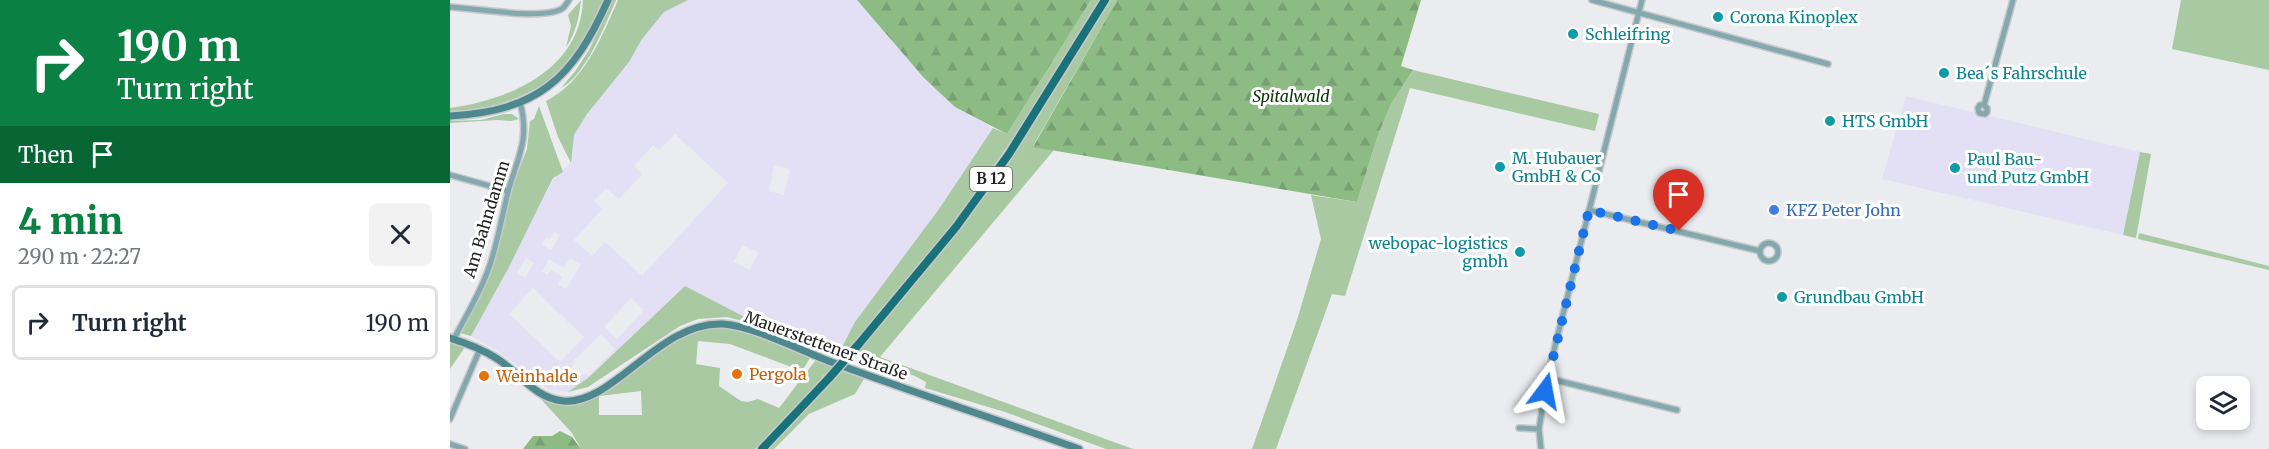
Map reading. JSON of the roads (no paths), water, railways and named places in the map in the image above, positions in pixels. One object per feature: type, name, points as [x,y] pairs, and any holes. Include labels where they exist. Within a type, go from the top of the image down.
[{"type":"main road","points":[[450,116],[493,111],[520,102],[557,80],[571,65],[588,40],[608,0]]},
{"type":"main road","name":"B 12","points":[[762,449],[858,345],[956,227],[1009,154],[1105,0]]},
{"type":"main road","name":"Mauerstettener Straße","points":[[452,339],[497,358],[536,391],[548,398],[573,401],[584,399],[599,391],[655,349],[682,334],[712,325],[735,326],[1079,449]]},
{"type":"street","points":[[471,8],[472,0]]},
{"type":"street","points":[[450,7],[495,12],[543,13],[563,8],[569,0]]},
{"type":"street","points":[[1592,0],[1828,64]]},
{"type":"street","points":[[1541,449],[1539,429],[1547,378],[1642,0]]},
{"type":"street","points":[[1984,105],[2013,0]]},
{"type":"street","name":"Am Bahndamm","points":[[452,339],[477,294],[493,257],[508,191],[524,141],[525,120],[520,102]]},
{"type":"street","points":[[450,176],[508,191]]},
{"type":"street","points":[[1589,210],[1760,251]]},
{"type":"street","points":[[450,419],[480,349]]},
{"type":"street","points":[[1547,378],[1677,410]]},
{"type":"street","points":[[1519,428],[1539,429]]},
{"type":"street","points":[[450,444],[465,449]]},
{"type":"place","name":"Corona Kinoplex","points":[[1718,17]]},
{"type":"place","name":"Schleifring","points":[[1573,34]]},
{"type":"place","name":"Bea´s Fahrschule","points":[[1944,73]]},
{"type":"place","name":"HTS GmbH","points":[[1830,121]]},
{"type":"place","name":"M. Hubauer GmbH & Co","points":[[1500,167]]},
{"type":"place","name":"Paul Bau- und Putz GmbH","points":[[1955,168]]},
{"type":"place","name":"KFZ Peter John","points":[[1774,210]]},
{"type":"place","name":"webopac-logistics gmbh","points":[[1520,252]]},
{"type":"place","name":"Grundbau GmbH","points":[[1782,297]]},
{"type":"place","name":"Pergola","points":[[737,374]]},
{"type":"place","name":"Weinhalde","points":[[484,376]]},
{"type":"park label","name":"Spitalwald","points":[[1291,96]]}]
